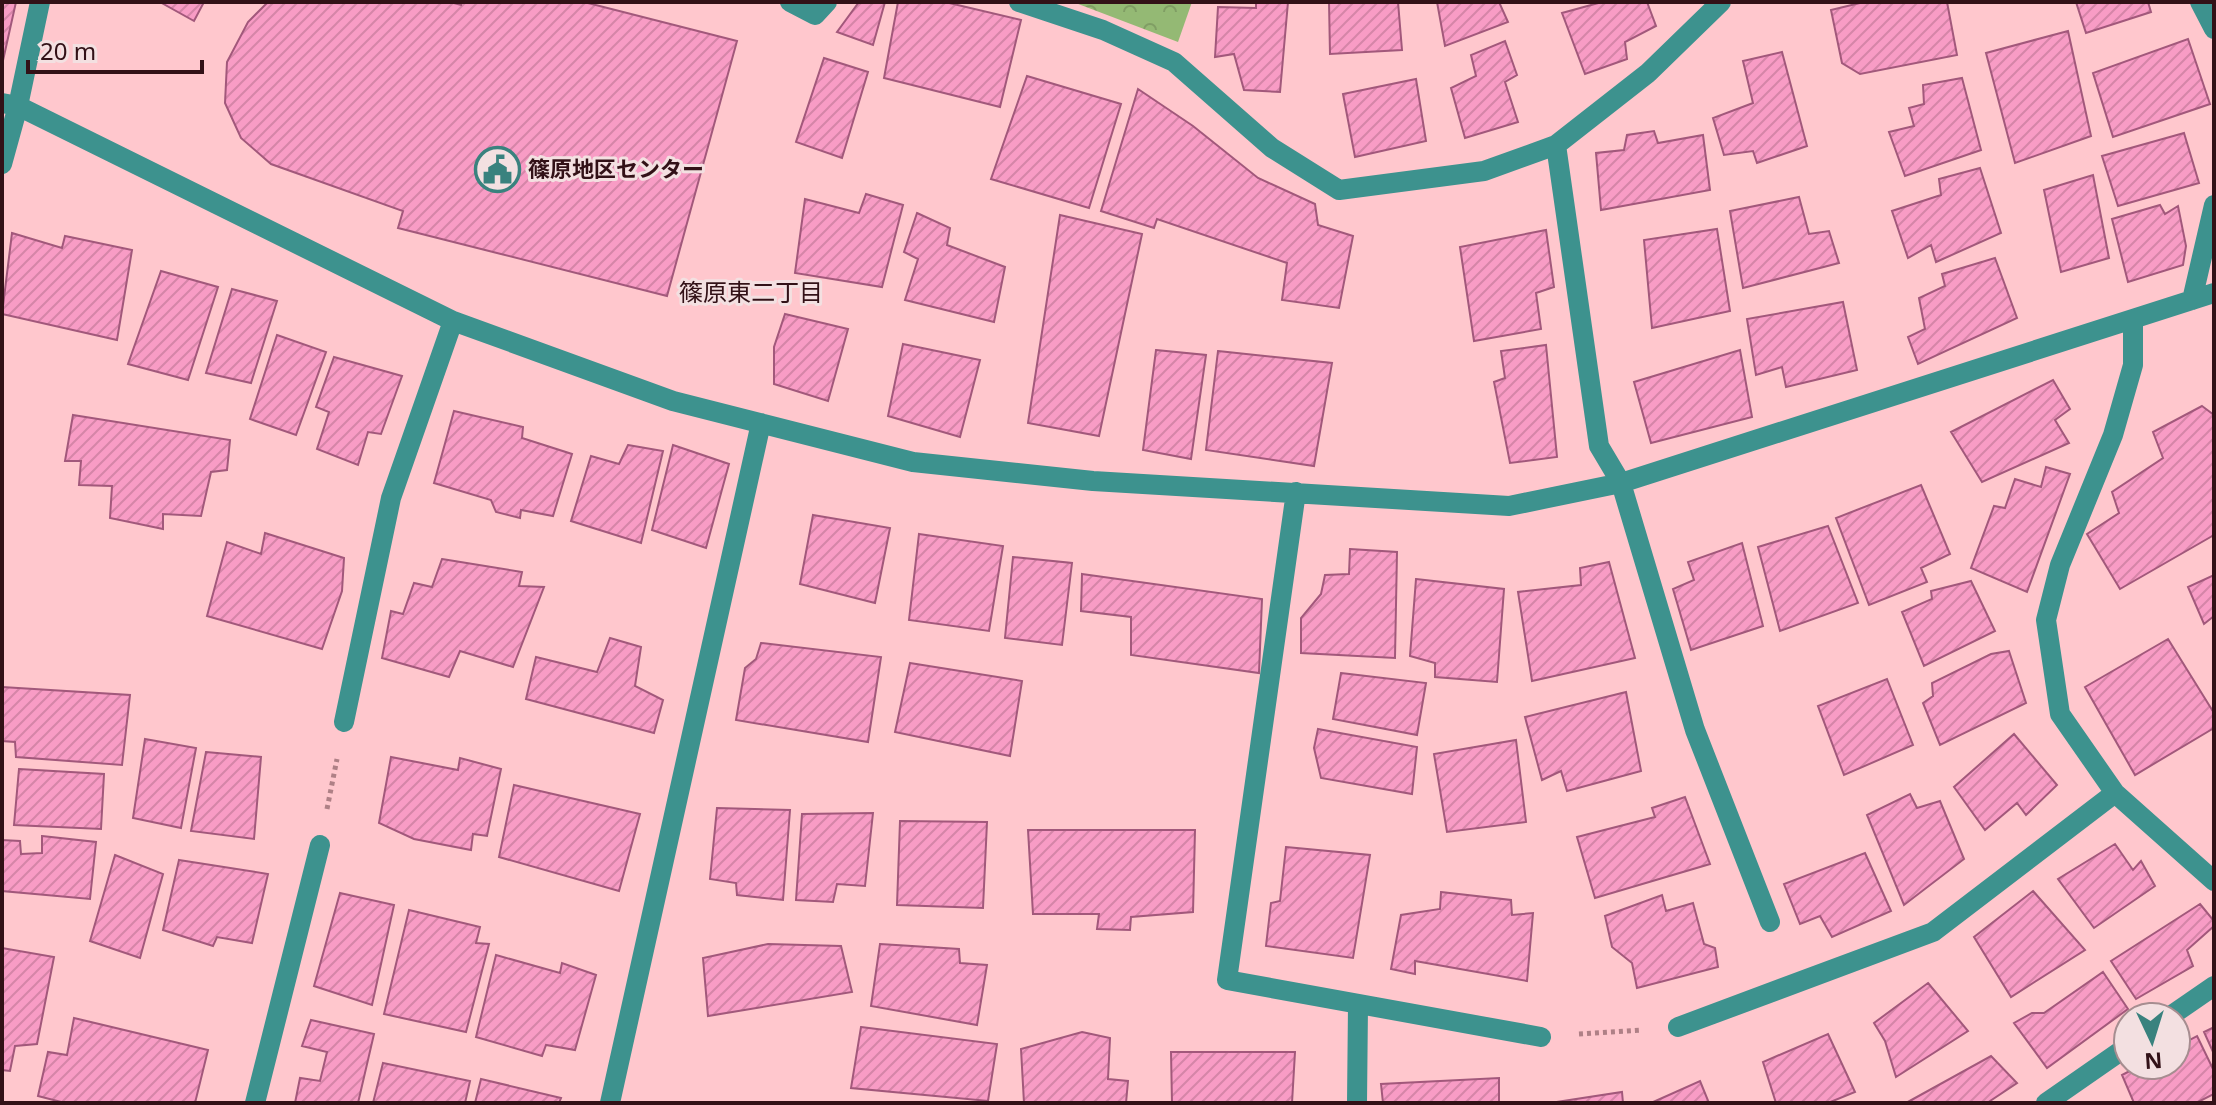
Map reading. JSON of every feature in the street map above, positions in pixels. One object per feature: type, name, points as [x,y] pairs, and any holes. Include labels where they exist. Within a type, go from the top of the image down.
[{"type":"street","points":[[2,164],[10,104],[40,2]]},
{"type":"street","points":[[790,2],[815,15],[827,2]]},
{"type":"street","points":[[1019,2],[1103,30],[1174,62],[1272,148],[1339,190],[1484,171],[1556,145],[1648,73],[1721,2]]},
{"type":"street","points":[[2200,2],[2214,29]]},
{"type":"street","points":[[10,104],[453,321],[673,401],[913,462],[1093,481],[1509,506],[1621,483],[2214,293]]},
{"type":"street","points":[[1556,145],[1599,446],[1621,483],[1695,730],[1770,922]]},
{"type":"street","points":[[2192,300],[2214,205]]},
{"type":"street","points":[[2133,319],[2133,365],[2113,435],[2060,565],[2046,620],[2060,714],[2115,793],[2214,881]]},
{"type":"street","points":[[344,722],[391,498],[453,321]]},
{"type":"street","points":[[610,1103],[761,423]]},
{"type":"street","points":[[1296,492],[1227,980],[1541,1037]]},
{"type":"street","points":[[1678,1027],[1933,932],[2115,793]]},
{"type":"street","points":[[255,1103],[320,845]]},
{"type":"street","points":[[2192,1001],[2214,986]]},
{"type":"street","points":[[1357,1103],[1358,1005]]},
{"type":"street","points":[[2046,1103],[2112,1057]]},
{"type":"path","points":[[320,845],[344,722]]},
{"type":"path","points":[[1541,1037],[1678,1027]]},
{"type":"green space","points":[[1073,2],[1192,2],[1178,42]]},
{"type":"building","points":[[2,2],[16,2],[2,65]]},
{"type":"building","points":[[160,2],[204,2],[194,21]]},
{"type":"building","points":[[268,2],[450,2],[461,5],[461,2],[584,2],[737,41],[667,296],[398,228],[403,211],[271,164],[241,138],[225,103],[227,62],[248,22]]},
{"type":"building","points":[[859,2],[885,2],[873,45],[837,32]]},
{"type":"building","points":[[898,2],[945,2],[1021,20],[1000,107],[884,78]]},
{"type":"building","points":[[1256,2],[1288,2],[1280,92],[1244,90],[1234,54],[1215,57],[1218,7],[1256,8]]},
{"type":"building","points":[[1329,2],[1398,2],[1402,50],[1330,54]]},
{"type":"building","points":[[1437,2],[1499,2],[1508,22],[1445,46]]},
{"type":"building","points":[[1602,2],[1647,2],[1656,26],[1625,42],[1627,59],[1585,74],[1562,13]]},
{"type":"building","points":[[1864,2],[1947,2],[1957,55],[1860,74],[1842,63],[1831,10]]},
{"type":"building","points":[[2076,2],[2148,2],[2151,12],[2086,33]]},
{"type":"building","points":[[2068,31],[2091,136],[2015,163],[1986,53]]},
{"type":"building","points":[[2188,39],[2210,104],[2113,137],[2093,73]]},
{"type":"building","points":[[1505,41],[1517,75],[1505,82],[1518,122],[1465,138],[1451,88],[1476,76],[1471,55]]},
{"type":"building","points":[[1782,52],[1807,146],[1757,163],[1753,151],[1724,155],[1713,118],[1753,103],[1743,61]]},
{"type":"building","points":[[824,58],[868,72],[842,158],[796,142]]},
{"type":"building","points":[[1027,76],[1121,104],[1089,208],[991,179]]},
{"type":"building","points":[[1962,78],[1981,150],[1905,176],[1889,132],[1914,126],[1909,108],[1924,104],[1923,85]]},
{"type":"building","points":[[1416,79],[1426,141],[1355,157],[1343,94]]},
{"type":"building","points":[[1138,89],[1193,126],[1258,178],[1315,204],[1318,225],[1353,236],[1339,308],[1282,300],[1287,263],[1157,219],[1154,228],[1101,211]]},
{"type":"building","points":[[1654,131],[1658,143],[1703,135],[1710,190],[1601,210],[1596,153],[1624,150],[1627,135]]},
{"type":"building","points":[[2184,133],[2199,183],[2118,206],[2102,156]]},
{"type":"building","points":[[1980,168],[2001,233],[1936,262],[1931,245],[1908,258],[1892,211],[1941,195],[1939,179]]},
{"type":"building","points":[[2093,175],[2109,258],[2061,272],[2044,190]]},
{"type":"building","points":[[866,194],[903,205],[882,287],[795,273],[805,199],[859,213]]},
{"type":"building","points":[[1799,197],[1809,234],[1829,231],[1839,263],[1743,288],[1730,211]]},
{"type":"building","points":[[2160,205],[2165,214],[2178,206],[2186,246],[2183,265],[2128,282],[2112,219]]},
{"type":"building","points":[[917,213],[950,228],[947,245],[1005,267],[994,322],[905,300],[918,259],[904,252]]},
{"type":"building","points":[[1060,215],[1142,234],[1099,436],[1028,423]]},
{"type":"building","points":[[1717,229],[1730,311],[1652,328],[1644,240]]},
{"type":"building","points":[[1546,230],[1554,287],[1536,293],[1541,329],[1474,341],[1460,247]]},
{"type":"building","points":[[12,233],[62,248],[65,236],[132,250],[117,340],[2,314]]},
{"type":"building","points":[[1995,258],[2017,318],[1918,364],[1908,337],[1925,329],[1919,298],[1945,286],[1942,274]]},
{"type":"building","points":[[161,271],[218,287],[188,380],[128,364]]},
{"type":"building","points":[[232,289],[277,301],[251,383],[206,373]]},
{"type":"building","points":[[1843,302],[1857,370],[1786,387],[1782,367],[1756,375],[1747,319]]},
{"type":"building","points":[[785,314],[848,329],[828,401],[774,384],[774,347]]},
{"type":"building","points":[[277,335],[326,352],[296,435],[250,419]]},
{"type":"building","points":[[903,344],[980,360],[960,437],[888,416]]},
{"type":"building","points":[[1546,345],[1557,457],[1510,463],[1494,382],[1505,378],[1501,351]]},
{"type":"building","points":[[1156,350],[1206,355],[1191,459],[1143,450]]},
{"type":"building","points":[[1740,350],[1752,417],[1651,443],[1634,382]]},
{"type":"building","points":[[1218,351],[1332,363],[1314,466],[1206,450]]},
{"type":"building","points":[[334,357],[402,376],[381,434],[368,432],[358,465],[317,449],[329,412],[316,407]]},
{"type":"building","points":[[2053,380],[2070,409],[2055,420],[2069,443],[1982,482],[1951,432]]},
{"type":"building","points":[[2202,406],[2214,415],[2214,535],[2120,589],[2087,534],[2119,513],[2112,492],[2163,458],[2153,432]]},
{"type":"building","points":[[454,411],[523,427],[522,438],[572,454],[553,516],[521,510],[520,518],[496,512],[491,500],[434,483]]},
{"type":"building","points":[[73,415],[230,440],[227,470],[211,472],[201,516],[163,514],[163,529],[110,518],[112,486],[79,485],[81,461],[65,461]]},
{"type":"building","points":[[628,445],[663,451],[641,543],[571,521],[591,456],[619,464]]},
{"type":"building","points":[[673,445],[729,464],[706,548],[652,530]]},
{"type":"building","points":[[2046,467],[2070,474],[2027,592],[1971,568],[1994,506],[2005,508],[2015,479],[2041,487]]},
{"type":"building","points":[[1921,485],[1950,554],[1921,568],[1927,582],[1869,605],[1836,518]]},
{"type":"building","points":[[813,515],[890,528],[875,603],[800,584]]},
{"type":"building","points":[[1828,526],[1858,603],[1780,631],[1758,547]]},
{"type":"building","points":[[265,533],[344,558],[342,591],[322,649],[207,616],[227,542],[261,554]]},
{"type":"building","points":[[919,534],[1003,546],[989,631],[909,620]]},
{"type":"building","points":[[1742,543],[1763,626],[1691,650],[1673,589],[1694,580],[1688,562]]},
{"type":"building","points":[[1350,549],[1397,552],[1395,658],[1301,653],[1301,618],[1321,594],[1325,575],[1349,574]]},
{"type":"building","points":[[1013,557],[1072,563],[1062,645],[1005,638]]},
{"type":"building","points":[[442,559],[522,572],[519,586],[544,587],[513,667],[460,651],[449,677],[382,658],[391,611],[403,614],[414,583],[432,587]]},
{"type":"building","points":[[1609,562],[1635,658],[1532,681],[1518,592],[1581,585],[1580,568]]},
{"type":"building","points":[[1082,574],[1262,599],[1259,673],[1131,655],[1131,617],[1081,611]]},
{"type":"building","points":[[2214,575],[2214,616],[2204,624],[2188,587]]},
{"type":"building","points":[[1416,579],[1504,589],[1497,682],[1435,677],[1435,663],[1410,656]]},
{"type":"building","points":[[1971,581],[1995,631],[1924,666],[1902,612],[1932,599],[1931,591]]},
{"type":"building","points":[[610,638],[641,647],[635,686],[663,700],[654,733],[526,699],[536,657],[597,672]]},
{"type":"building","points":[[2168,639],[2214,713],[2214,728],[2135,775],[2085,687]]},
{"type":"building","points":[[761,643],[881,657],[868,742],[736,720],[745,668],[756,659]]},
{"type":"building","points":[[2009,651],[2026,703],[1940,745],[1923,703],[1933,696],[1932,683],[1991,654]]},
{"type":"building","points":[[910,663],[1022,681],[1010,756],[895,732]]},
{"type":"building","points":[[1341,673],[1426,683],[1417,735],[1333,719]]},
{"type":"building","points":[[1887,679],[1913,745],[1844,775],[1818,706]]},
{"type":"building","points":[[2,687],[130,695],[122,765],[16,757],[15,742],[2,741]]},
{"type":"building","points":[[1626,692],[1641,771],[1567,791],[1561,771],[1542,780],[1525,717]]},
{"type":"building","points":[[1318,729],[1417,747],[1412,794],[1321,778],[1314,748]]},
{"type":"building","points":[[2014,734],[2057,785],[2026,815],[2017,803],[1985,830],[1954,787]]},
{"type":"building","points":[[145,739],[196,748],[181,828],[133,818]]},
{"type":"building","points":[[1516,740],[1526,822],[1447,832],[1434,754]]},
{"type":"building","points":[[206,752],[261,757],[254,839],[191,831]]},
{"type":"building","points":[[391,757],[458,770],[460,758],[501,769],[487,836],[473,834],[471,850],[414,839],[379,823]]},
{"type":"building","points":[[19,769],[104,774],[101,829],[14,825]]},
{"type":"building","points":[[514,785],[640,814],[619,891],[499,857]]},
{"type":"building","points":[[1910,794],[1917,808],[1940,801],[1964,859],[1904,905],[1867,815]]},
{"type":"building","points":[[1685,797],[1710,864],[1595,898],[1577,837],[1655,817],[1652,808]]},
{"type":"building","points":[[717,808],[790,810],[783,900],[737,895],[736,883],[710,879]]},
{"type":"building","points":[[873,813],[865,886],[837,884],[833,902],[796,900],[802,814]]},
{"type":"building","points":[[900,821],[987,822],[983,908],[897,905]]},
{"type":"building","points":[[1028,830],[1195,830],[1193,912],[1131,917],[1130,930],[1097,929],[1099,914],[1033,914]]},
{"type":"building","points":[[42,836],[96,842],[90,899],[2,891],[2,840],[20,841],[21,854],[42,853]]},
{"type":"building","points":[[2115,844],[2133,870],[2141,861],[2155,886],[2094,928],[2058,879]]},
{"type":"building","points":[[1286,847],[1370,855],[1353,958],[1266,946],[1271,903],[1280,901]]},
{"type":"building","points":[[1865,853],[1891,911],[1832,937],[1820,916],[1800,924],[1784,884]]},
{"type":"building","points":[[115,855],[163,874],[140,958],[90,941]]},
{"type":"building","points":[[179,860],[268,874],[252,943],[217,937],[213,946],[163,930]]},
{"type":"building","points":[[2033,891],[2085,950],[2011,997],[1974,937]]},
{"type":"building","points":[[1441,892],[1511,900],[1512,915],[1533,913],[1527,981],[1415,961],[1415,974],[1391,969],[1401,915],[1440,909]]},
{"type":"building","points":[[340,893],[394,905],[372,1005],[314,986]]},
{"type":"building","points":[[1662,895],[1666,911],[1693,903],[1704,944],[1715,948],[1718,967],[1637,988],[1632,963],[1612,947],[1605,916]]},
{"type":"building","points":[[2200,904],[2214,921],[2214,926],[2187,950],[2193,966],[2136,999],[2111,961]]},
{"type":"building","points":[[409,910],[480,927],[476,943],[489,944],[466,1032],[384,1014]]},
{"type":"building","points":[[768,944],[841,946],[852,992],[708,1016],[703,958]]},
{"type":"building","points":[[880,944],[959,949],[960,963],[987,965],[977,1025],[871,1006]]},
{"type":"building","points":[[2,948],[54,957],[37,1044],[15,1046],[10,1071],[2,1070]]},
{"type":"building","points":[[496,955],[560,973],[562,963],[596,975],[575,1050],[546,1045],[542,1056],[476,1037]]},
{"type":"building","points":[[2103,972],[2123,1001],[2112,1001],[2112,1021],[2047,1068],[2014,1023],[2032,1013],[2044,1013]]},
{"type":"building","points":[[1928,983],[1968,1031],[1896,1077],[1885,1041],[1874,1023]]},
{"type":"building","points":[[74,1018],[208,1050],[195,1103],[65,1103],[38,1096],[48,1052],[67,1055]]},
{"type":"building","points":[[311,1020],[374,1034],[358,1103],[295,1103],[300,1078],[320,1081],[327,1052],[302,1046]]},
{"type":"building","points":[[861,1027],[997,1044],[988,1101],[851,1088]]},
{"type":"building","points":[[2214,1027],[2214,1054],[2204,1032]]},
{"type":"building","points":[[1082,1032],[1110,1038],[1108,1079],[1128,1081],[1126,1103],[1024,1103],[1021,1049]]},
{"type":"building","points":[[1828,1034],[1855,1092],[1828,1103],[1776,1103],[1763,1062]]},
{"type":"building","points":[[2197,1036],[2214,1071],[2214,1094],[2196,1103],[2134,1103],[2125,1081],[2192,1081],[2192,1039]]},
{"type":"building","points":[[1171,1052],[1295,1052],[1292,1103],[1172,1103]]},
{"type":"building","points":[[1991,1056],[2017,1083],[1987,1103],[1906,1103]]},
{"type":"building","points":[[383,1063],[470,1081],[465,1103],[373,1103]]},
{"type":"building","points":[[1499,1078],[1499,1103],[1383,1103],[1381,1084]]},
{"type":"building","points":[[481,1079],[561,1098],[559,1103],[475,1103]]},
{"type":"building","points":[[1700,1081],[1709,1103],[1651,1103]]},
{"type":"building","points":[[1622,1092],[1623,1103],[1550,1103]]},
{"type":"place","name":"篠原地区センター","points":[[497,169]]},
{"type":"district","name":"篠原東二丁目","points":[[751,293]]}]
